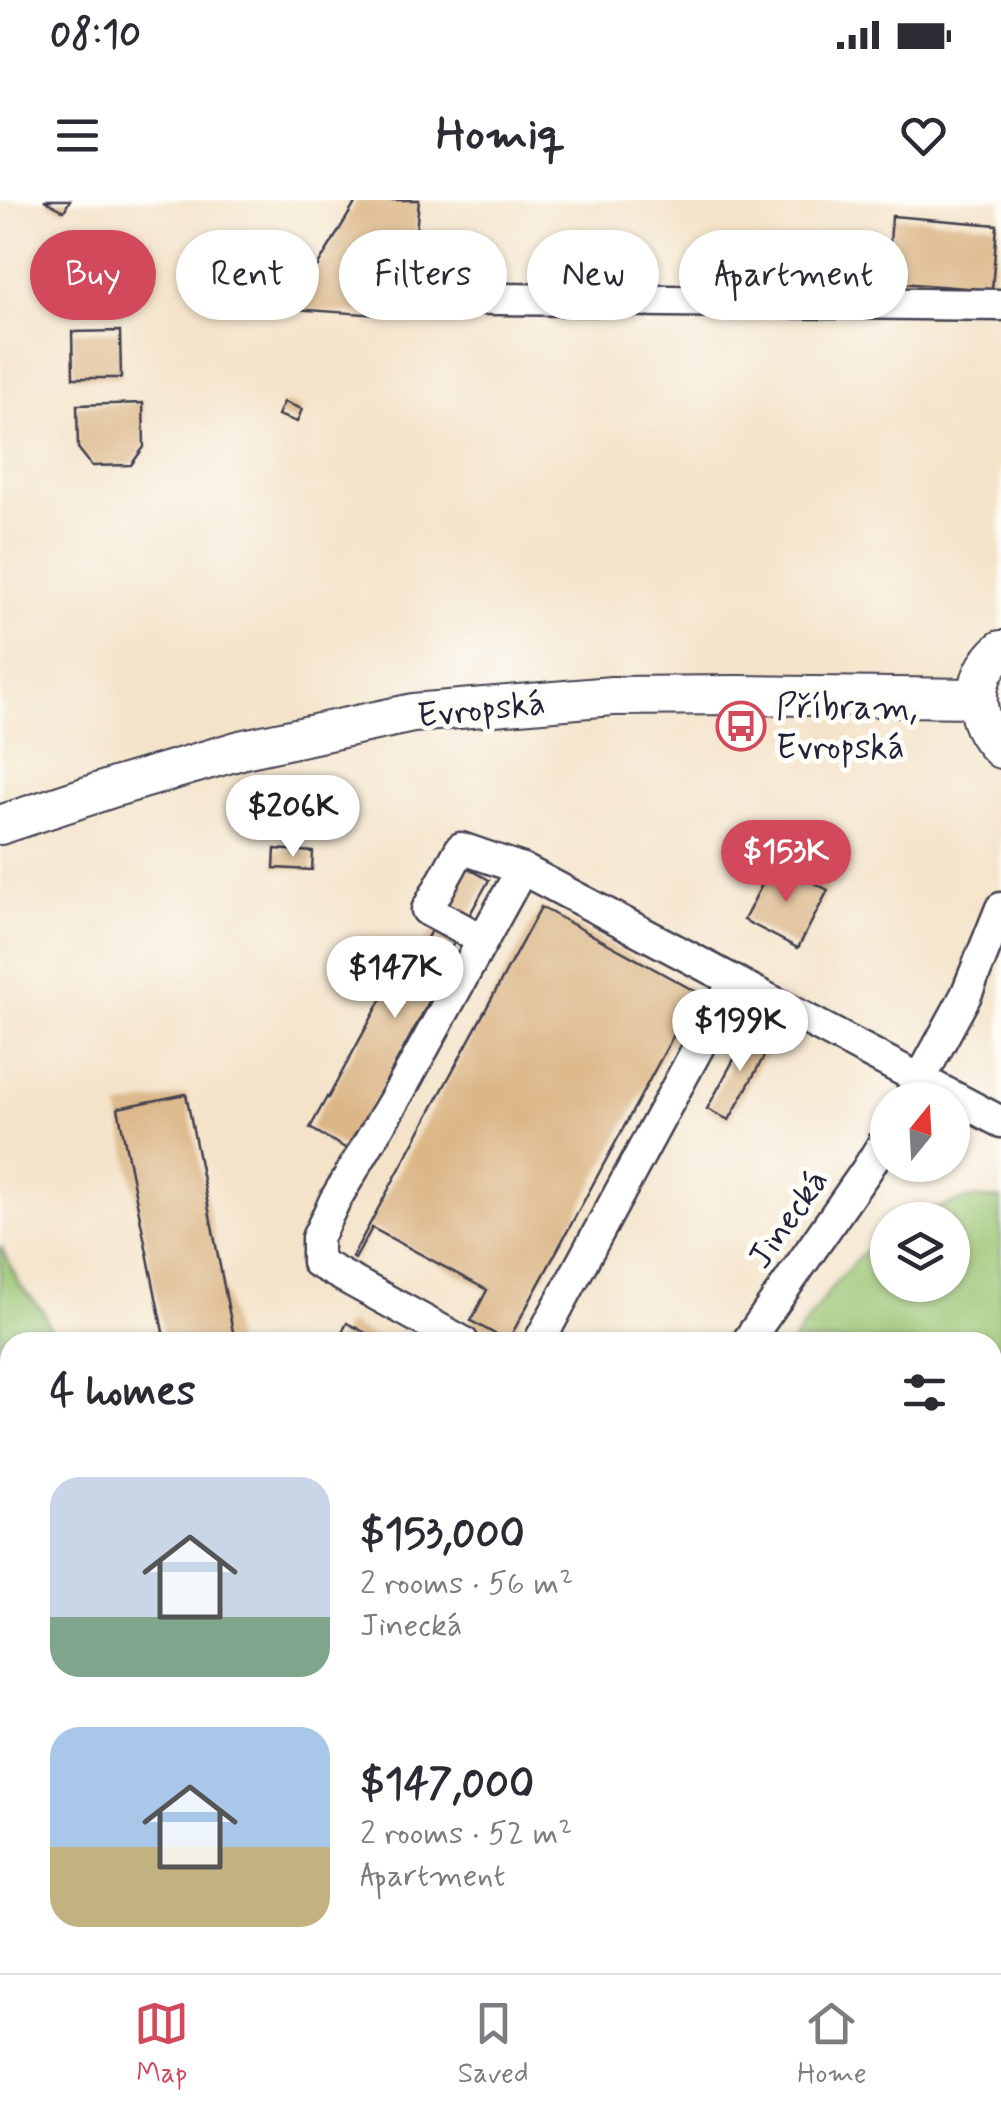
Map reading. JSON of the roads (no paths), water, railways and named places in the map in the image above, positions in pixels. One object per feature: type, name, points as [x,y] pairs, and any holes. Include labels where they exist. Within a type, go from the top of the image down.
[{"type":"main road","points":[[1001,650],[984,670],[977,698],[983,726],[1001,749]]},
{"type":"main road","name":"Evropská","points":[[0,825],[244,749],[414,713],[612,696],[977,698]]},
{"type":"street","points":[[507,299],[1001,306]]},
{"type":"street","points":[[483,940],[427,910],[461,848],[522,869],[733,982],[902,1082]]},
{"type":"street","points":[[445,1332],[317,1262],[318,1238],[335,1200],[522,869]]},
{"type":"street","points":[[919,1082],[966,996],[1001,908]]},
{"type":"street","points":[[544,1332],[733,982]]},
{"type":"street","points":[[970,1110],[1001,1122]]},
{"type":"street","name":"Jinecká","points":[[754,1332],[870,1165]]},
{"type":"place","name":"Příbram, Evropská","points":[[741,726]]}]
